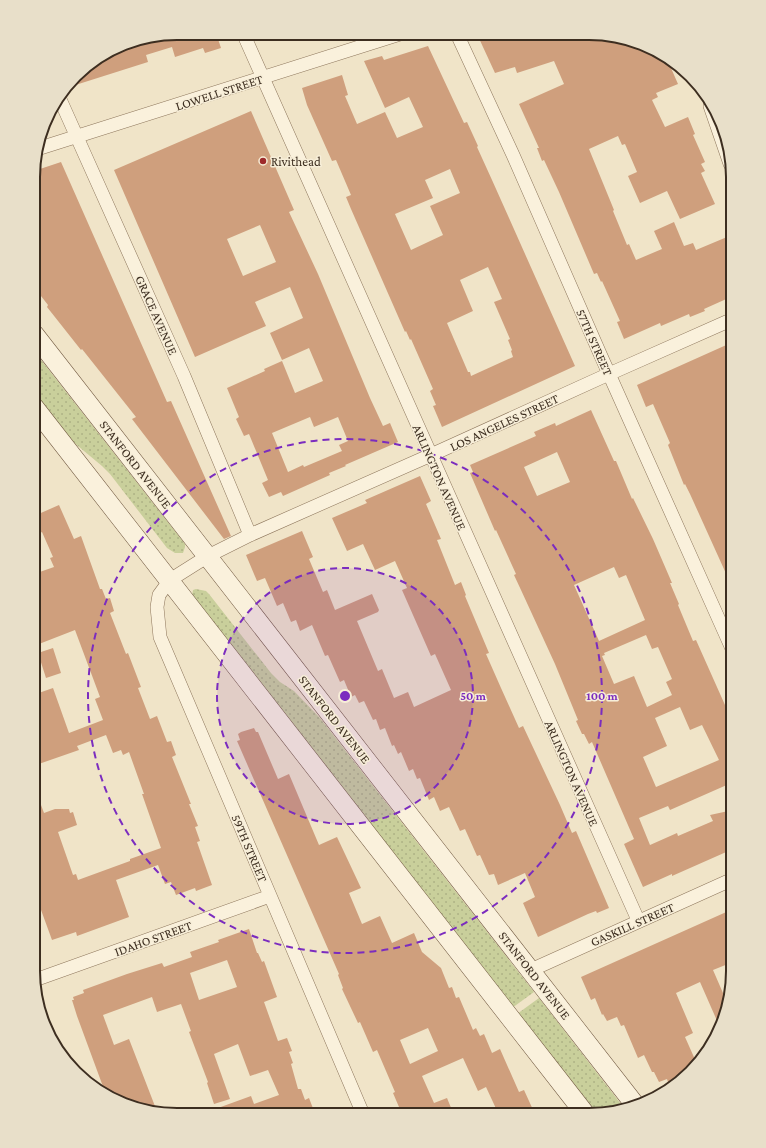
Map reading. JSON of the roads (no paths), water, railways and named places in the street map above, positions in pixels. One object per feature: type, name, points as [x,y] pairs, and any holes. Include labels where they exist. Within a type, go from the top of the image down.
[{"type":"main road","name":"STANFORD AVENUE","points":[[40,342],[632,1101]]},
{"type":"main road","points":[[40,415],[581,1108]]},
{"type":"street","name":"ARLINGTON AVENUE","points":[[246,40],[638,920]]},
{"type":"street","name":"LOWELL STREET","points":[[44,147],[381,40]]},
{"type":"street","name":"57TH STREET","points":[[460,40],[516,162],[726,635]]},
{"type":"street","name":"GRACE AVENUE","points":[[62,103],[184,376],[250,535]]},
{"type":"street","name":"LOS ANGELES STREET","points":[[170,580],[208,556],[250,535],[726,322]]},
{"type":"street","name":"59TH STREET","points":[[170,580],[159,595],[157,607],[160,637],[360,1108]]},
{"type":"street","name":"GASKILL STREET","points":[[531,970],[638,920],[726,882]]},
{"type":"street","name":"IDAHO STREET","points":[[40,978],[270,896]]},
{"type":"place","name":"Rivithead","points":[[263,161]]}]
